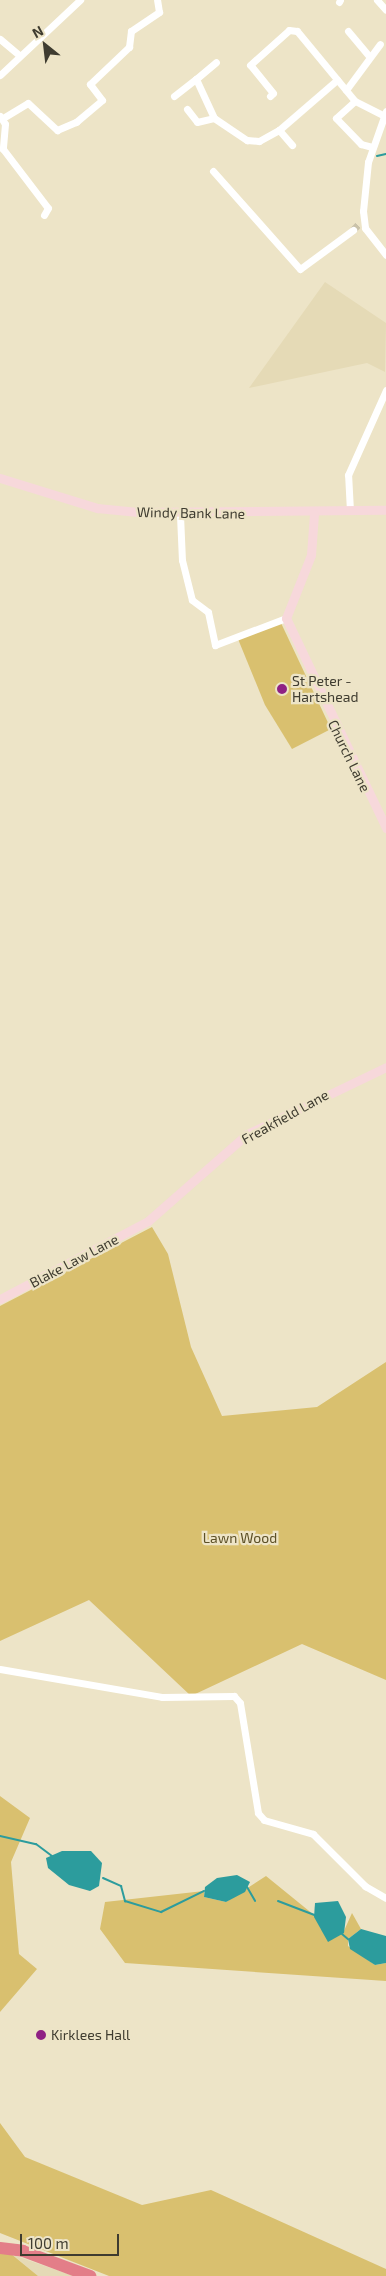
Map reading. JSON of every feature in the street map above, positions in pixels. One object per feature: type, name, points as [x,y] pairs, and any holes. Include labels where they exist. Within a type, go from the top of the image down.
[{"type":"highway","points":[[0,2248],[23,2251],[90,2276]]},
{"type":"street","points":[[0,75],[19,55],[80,0]]},
{"type":"street","points":[[44,215],[48,208],[3,149],[1,117],[28,103],[57,130],[76,122],[102,100],[90,84],[129,47],[131,31],[159,12],[157,0]]},
{"type":"street","points":[[377,0],[386,10]]},
{"type":"street","points":[[270,96],[273,93],[249,62],[290,30],[297,31],[355,101],[385,114],[372,147],[361,222],[386,255]]},
{"type":"street","points":[[348,31],[368,55]]},
{"type":"street","points":[[0,39],[19,55]]},
{"type":"street","points":[[346,90],[368,55],[380,44]]},
{"type":"street","points":[[174,96],[216,62]]},
{"type":"street","points":[[196,78],[214,118],[247,140],[268,138],[280,130],[337,80]]},
{"type":"street","points":[[355,101],[336,118],[361,144],[372,147]]},
{"type":"street","points":[[187,109],[197,122],[214,118]]},
{"type":"street","points":[[280,130],[292,145]]},
{"type":"street","points":[[213,171],[300,269],[353,230]]},
{"type":"street","points":[[350,511],[348,476],[386,390]]},
{"type":"street","name":"Windy Bank Lane","points":[[0,478],[97,508],[180,515],[314,514],[386,510]]},
{"type":"street","points":[[180,515],[182,560],[192,600],[208,612],[215,645],[286,618],[311,555],[314,514]]},
{"type":"street","name":"Church Lane","points":[[286,618],[386,828]]},
{"type":"street","name":"Freakfield Lane","points":[[148,1221],[247,1134],[386,1067]]},
{"type":"street","name":"Blake Law Lane","points":[[0,1299],[148,1221]]},
{"type":"street","points":[[0,1669],[162,1697],[234,1696],[240,1703],[258,1813],[264,1820],[313,1834],[364,1886],[386,1898]]},
{"type":"shaded area","points":[[325,282],[386,323],[385,372],[367,363],[249,388]]},
{"type":"shaded area","points":[[13,2255],[74,2276],[38,2276]]},
{"type":"green space","points":[[281,623],[331,729],[292,749],[265,705],[238,639]]},
{"type":"green space","name":"Lawn Wood","points":[[152,1227],[168,1254],[191,1347],[222,1416],[317,1407],[386,1362],[386,1680],[302,1644],[191,1696],[89,1600],[0,1641],[0,1306]]},
{"type":"green space","points":[[0,1796],[30,1818],[11,1862],[19,1954],[37,1969],[0,2012]]},
{"type":"green space","points":[[266,1876],[314,1915],[326,1932],[343,1933],[352,1913],[361,1929],[348,1939],[348,1946],[375,1965],[386,1963],[386,1981],[125,1963],[100,1929],[105,1902],[204,1891],[204,1897],[226,1902]]},
{"type":"green space","points":[[0,2123],[25,2157],[142,2205],[211,2190],[386,2269],[386,2276],[109,2276],[0,2233]]},
{"type":"green space","points":[[0,2251],[10,2253],[38,2276],[0,2276]]},
{"type":"water","points":[[62,1851],[91,1851],[102,1863],[99,1886],[90,1891],[69,1885],[48,1868],[46,1858]]},
{"type":"water","points":[[237,1875],[250,1882],[245,1892],[226,1902],[204,1897],[205,1887],[217,1878]]},
{"type":"water","points":[[338,1901],[346,1917],[344,1933],[328,1942],[314,1917],[315,1903]]},
{"type":"water","points":[[361,1929],[386,1936],[386,1963],[375,1965],[350,1949],[348,1939]]},
{"type":"waterway","points":[[377,156],[386,154]]},
{"type":"waterway","points":[[0,1836],[36,1844],[52,1856]]},
{"type":"waterway","points":[[103,1878],[121,1886],[125,1901],[161,1912],[204,1891]]},
{"type":"waterway","points":[[247,1887],[255,1901]]},
{"type":"waterway","points":[[278,1901],[314,1915]]},
{"type":"waterway","points":[[342,1934],[348,1939]]},
{"type":"tunnel","points":[[353,230],[359,224]]},
{"type":"place","name":"St Peter - Hartshead","points":[[282,689]]},
{"type":"place","name":"Kirklees Hall","points":[[41,2035]]}]
